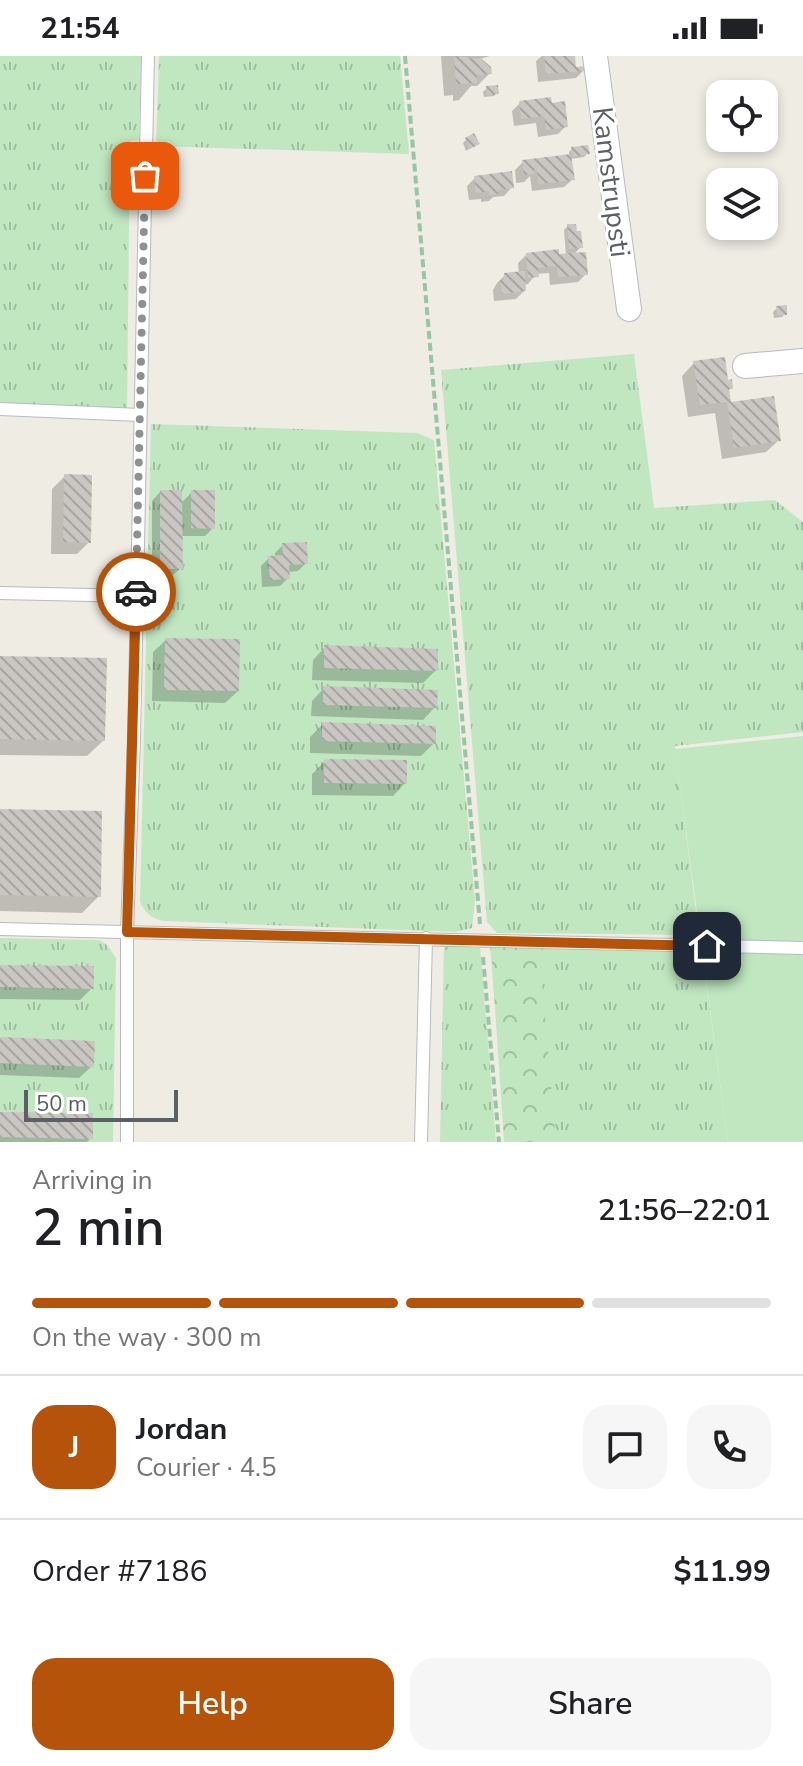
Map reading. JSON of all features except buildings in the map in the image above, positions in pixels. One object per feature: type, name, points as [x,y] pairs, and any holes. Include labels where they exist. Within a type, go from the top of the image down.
[{"type":"street","name":"Kamstrupsti","points":[[595,56],[629,309]]},
{"type":"street","points":[[745,366],[803,361]]},
{"type":"lane","points":[[127,1142],[127,932],[148,56]]},
{"type":"lane","points":[[0,409],[140,415]]},
{"type":"lane","points":[[0,593],[136,596]]},
{"type":"lane","points":[[0,929],[803,948]]},
{"type":"lane","points":[[421,1142],[426,938]]},
{"type":"path","points":[[405,56],[499,1142]]},
{"type":"green space","points":[[0,56],[141,56],[139,140],[130,141],[127,410],[0,404]]},
{"type":"green space","points":[[159,56],[400,56],[409,154],[156,146]]},
{"type":"green space","points":[[634,354],[654,508],[775,500],[803,522],[803,732],[675,746],[699,935],[497,933],[487,922],[441,370]]},
{"type":"green space","points":[[151,424],[417,433],[434,440],[475,901],[472,928],[455,932],[164,921],[152,917],[142,906]]},
{"type":"green space","points":[[803,736],[803,1142],[728,1142],[675,749]]},
{"type":"green space","points":[[0,938],[99,940],[116,958],[113,1142],[0,1142]]},
{"type":"green space","points":[[444,944],[480,946],[496,1142],[440,1142]]},
{"type":"green space","points":[[490,945],[702,952],[728,1142],[506,1142]]},
{"type":"green space","points":[[491,946],[539,948],[556,1142],[504,1142]]},
{"type":"way so far","points":[[136,592],[145,176]]},
{"type":"route","points":[[136,592],[127,932],[707,946]]}]
